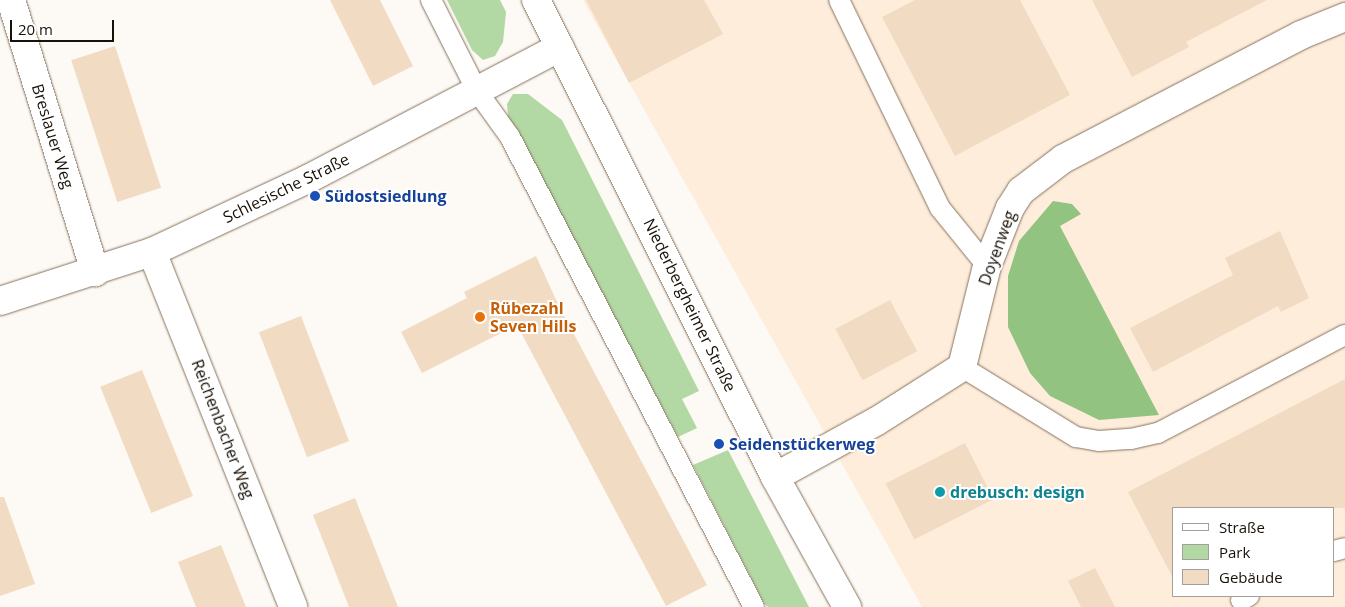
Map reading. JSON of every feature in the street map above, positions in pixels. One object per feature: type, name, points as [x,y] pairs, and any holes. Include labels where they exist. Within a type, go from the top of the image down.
[{"type":"street","name":"Breslauer Weg","points":[[11,0],[95,272]]},
{"type":"street","name":"Niederbergheimer Straße","points":[[536,0],[775,477],[847,607]]},
{"type":"street","name":"Doyenweg","points":[[962,367],[987,266],[1010,208],[1021,191],[1063,159],[1301,36],[1345,17]]},
{"type":"street","name":"Schlesische Straße","points":[[0,301],[95,272],[152,252],[308,178],[560,47]]},
{"type":"street","name":"Reichenbacher Weg","points":[[152,252],[293,607]]},
{"type":"street","points":[[775,477],[878,420],[962,367]]},
{"type":"lane","points":[[431,0],[477,91],[510,137],[754,607]]},
{"type":"lane","points":[[839,0],[940,208],[987,266]]},
{"type":"lane","points":[[962,367],[1076,437],[1099,441],[1131,439],[1158,432],[1345,335]]},
{"type":"shaded area","points":[[583,0],[1345,0],[1345,607],[922,607]]},
{"type":"green space","points":[[447,0],[500,0],[506,12],[503,42],[495,56],[483,60],[472,50]]},
{"type":"green space","points":[[513,94],[528,94],[562,120],[699,391],[682,399],[697,428],[678,437],[508,117],[507,104]]},
{"type":"green space","points":[[1053,201],[1072,204],[1081,214],[1060,226],[1159,415],[1099,420],[1050,396],[1030,373],[1008,327],[1008,276],[1019,241]]},
{"type":"green space","points":[[728,450],[809,607],[768,607],[764,603],[693,465]]},
{"type":"building","points":[[330,0],[380,0],[413,66],[373,86]]},
{"type":"building","points":[[586,0],[704,0],[723,34],[629,83]]},
{"type":"building","points":[[915,0],[1020,0],[1070,95],[955,156],[882,17]]},
{"type":"building","points":[[1092,0],[1267,0],[1186,42],[1189,47],[1132,77]]},
{"type":"building","points":[[115,46],[161,188],[117,202],[71,60]]},
{"type":"building","points":[[1280,231],[1309,298],[1281,312],[1278,306],[1153,372],[1130,328],[1233,275],[1225,258]]},
{"type":"building","points":[[536,256],[558,304],[707,585],[666,606],[517,325],[422,373],[401,332],[467,298],[464,292]]},
{"type":"building","points":[[890,300],[917,351],[862,380],[835,329]]},
{"type":"building","points":[[301,316],[349,441],[307,457],[259,332]]},
{"type":"building","points":[[142,370],[193,496],[151,513],[100,387]]},
{"type":"building","points":[[1345,379],[1345,508],[1172,507],[1172,576],[1128,492]]},
{"type":"building","name":"drebusch: design","points":[[965,443],[994,499],[914,540],[886,483]]},
{"type":"building","points":[[0,497],[4,497],[35,584],[0,596]]},
{"type":"building","points":[[355,498],[398,607],[349,607],[313,515]]},
{"type":"building","points":[[221,545],[246,607],[196,607],[178,562]]},
{"type":"building","points":[[1095,568],[1115,607],[1081,607],[1068,581]]},
{"type":"place","name":"Südostsiedlung","points":[[315,196]]},
{"type":"place","name":"Rübezahl Seven Hills","points":[[480,317]]},
{"type":"place","name":"Seidenstückerweg","points":[[719,444]]},
{"type":"place","name":"drebusch: design","points":[[940,492]]}]
